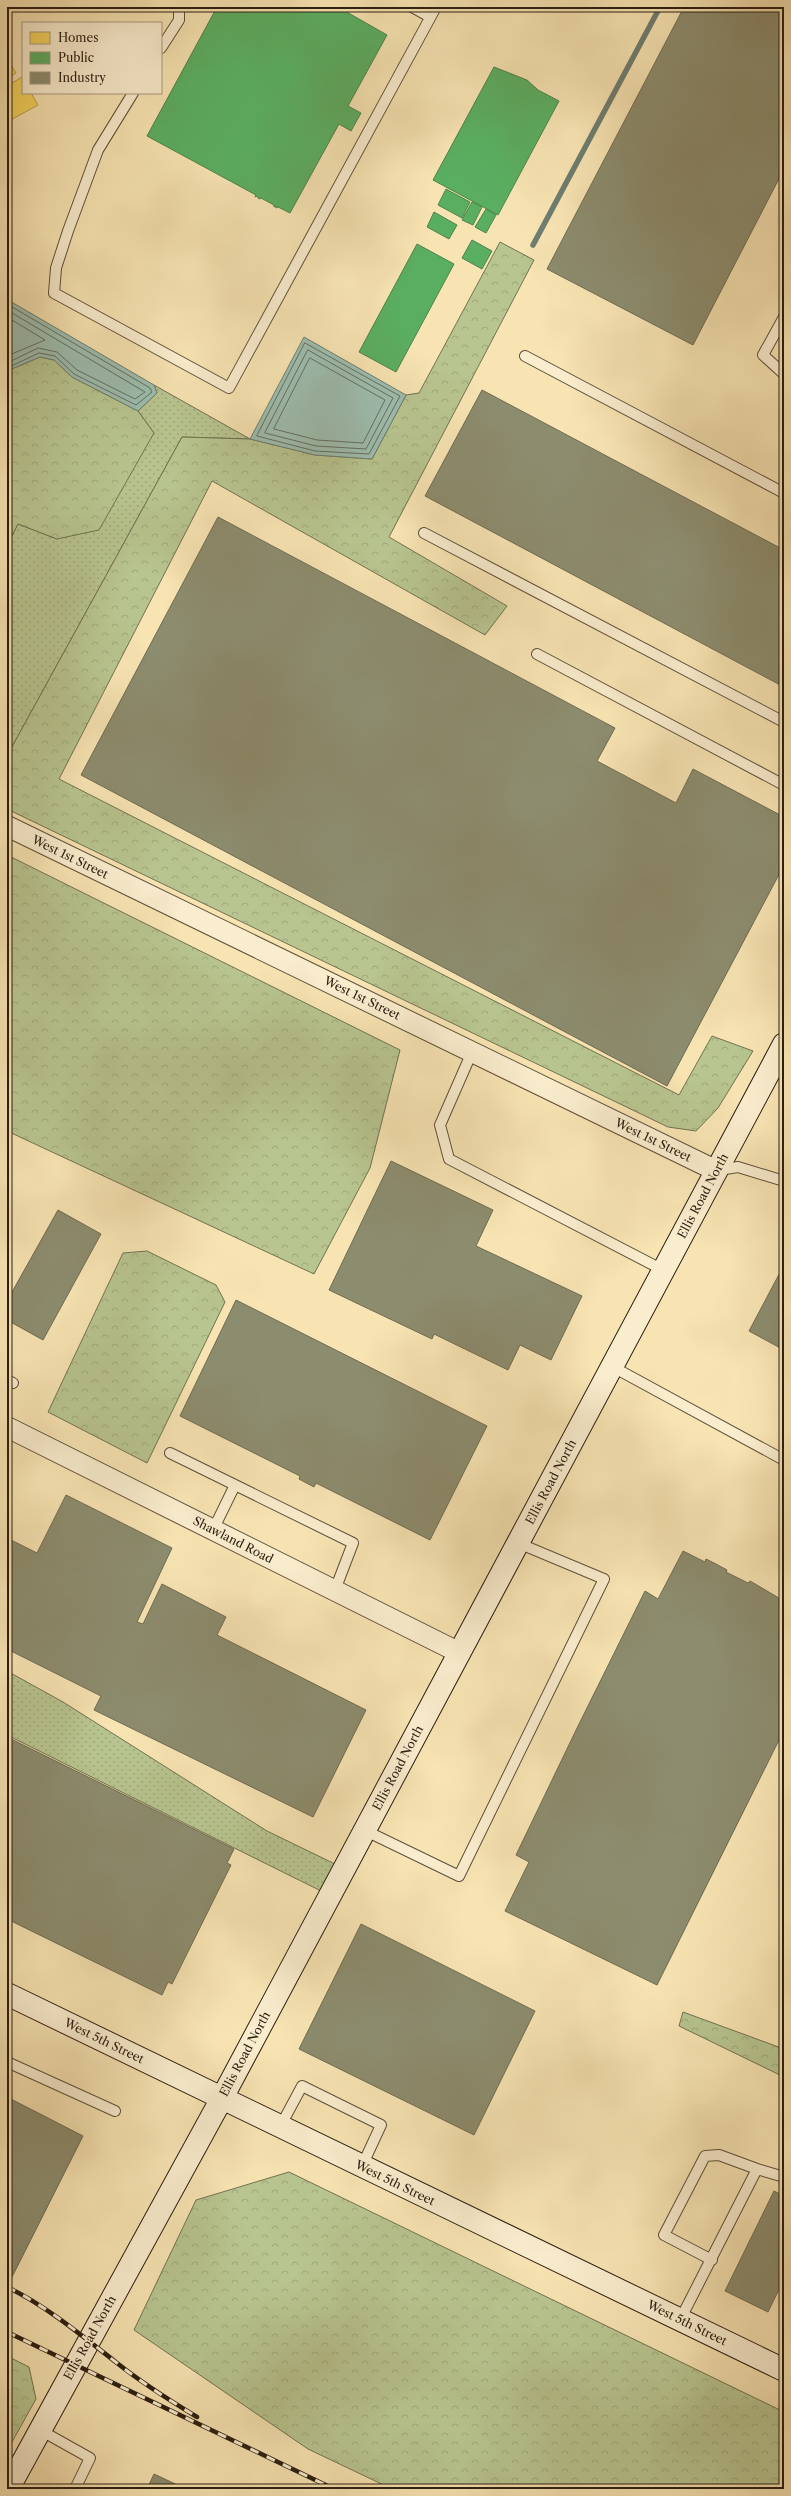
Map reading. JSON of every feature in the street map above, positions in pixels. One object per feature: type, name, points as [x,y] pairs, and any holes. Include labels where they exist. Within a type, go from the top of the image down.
[{"type":"street","name":"West 1st Street","points":[[7,826],[717,1170]]},
{"type":"street","name":"Ellis Road North","points":[[8,2489],[222,2098],[784,1044]]},
{"type":"street","name":"Shawland Road","points":[[7,1427],[460,1653]]},
{"type":"street","name":"West 5th Street","points":[[7,1994],[784,2370]]},
{"type":"lane","points":[[162,46],[179,20],[179,7]]},
{"type":"lane","points":[[412,7],[430,17]]},
{"type":"lane","points":[[133,94],[98,150],[56,268],[54,292],[229,388],[436,7]]},
{"type":"lane","points":[[784,318],[763,355],[784,374]]},
{"type":"lane","points":[[525,356],[784,493]]},
{"type":"lane","points":[[424,532],[784,722]]},
{"type":"lane","points":[[537,654],[784,785]]},
{"type":"lane","points":[[472,1052],[440,1125],[449,1159],[663,1270]]},
{"type":"lane","points":[[717,1170],[738,1168],[784,1181]]},
{"type":"lane","points":[[613,1367],[784,1460]]},
{"type":"lane","points":[[170,1453],[353,1543],[335,1590]]},
{"type":"lane","points":[[213,1530],[235,1485]]},
{"type":"lane","points":[[364,1830],[459,1876],[604,1579],[518,1543]]},
{"type":"lane","points":[[7,2062],[115,2111]]},
{"type":"lane","points":[[280,2126],[302,2086],[381,2125],[362,2166]]},
{"type":"lane","points":[[712,2260],[664,2235],[705,2156],[718,2155],[784,2177]]},
{"type":"lane","points":[[680,2320],[758,2169]]},
{"type":"lane","points":[[40,2430],[90,2458],[75,2489]]},
{"type":"green space","points":[[500,242],[534,260],[389,537],[507,606],[485,635],[212,481],[59,779],[679,1095],[712,1036],[753,1051],[718,1108],[696,1131],[668,1127],[7,809],[7,756],[182,437],[250,439],[315,455],[372,459],[406,395],[419,393]]},
{"type":"green space","points":[[7,247],[10,251],[7,301]]},
{"type":"green space","points":[[40,357],[54,360],[72,377],[138,411],[154,433],[99,530],[57,539],[18,524],[7,545],[7,371]]},
{"type":"green space","points":[[154,385],[250,439],[182,437],[7,756],[7,545],[18,524],[57,539],[154,433],[138,411],[157,393]]},
{"type":"green space","points":[[7,855],[400,1050],[370,1168],[314,1274],[7,1131]]},
{"type":"green space","points":[[147,1251],[216,1285],[225,1302],[147,1463],[48,1412],[123,1253]]},
{"type":"green space","points":[[7,1671],[63,1702],[267,1831],[335,1864],[321,1891],[7,1735]]},
{"type":"green space","points":[[683,2012],[784,2049],[784,2077],[679,2026]]},
{"type":"green space","points":[[289,2172],[784,2412],[784,2489],[392,2489],[308,2449],[134,2330],[196,2200]]},
{"type":"green space","points":[[7,2356],[29,2367],[36,2399],[7,2451]]},
{"type":"water","points":[[8,300],[154,385],[157,393],[138,411],[72,377],[54,360],[40,357],[7,371]]},
{"type":"water","points":[[304,337],[406,395],[372,459],[315,455],[250,439]]},
{"type":"building: Homes","points":[[8,60],[16,73],[7,79],[7,61]]},
{"type":"building: Homes","points":[[22,77],[22,94],[32,94],[38,105],[7,122],[7,86]]},
{"type":"building: Public","points":[[217,7],[338,7],[387,35],[348,106],[361,113],[351,131],[339,124],[290,213],[278,207],[276,208],[276,206],[274,207],[274,205],[261,198],[259,199],[257,196],[255,197],[256,195],[147,136]]},
{"type":"building: Public","points":[[494,67],[527,80],[538,90],[559,101],[498,215],[433,180]]},
{"type":"building: Public","points":[[446,189],[470,202],[462,218],[438,205]]},
{"type":"building: Public","points":[[472,202],[482,207],[473,225],[462,220]]},
{"type":"building: Public","points":[[486,209],[496,215],[486,233],[475,227]]},
{"type":"building: Public","points":[[434,212],[457,225],[449,239],[427,227]]},
{"type":"building: Public","points":[[472,240],[492,251],[482,269],[462,258]]},
{"type":"building: Public","points":[[417,244],[454,264],[396,372],[359,352]]},
{"type":"building: Industry","points":[[684,7],[784,7],[784,169],[693,345],[547,269]]},
{"type":"building: Industry","points":[[482,390],[784,550],[784,687],[425,496]]},
{"type":"building: Industry","points":[[218,517],[615,728],[597,761],[676,803],[693,769],[784,817],[784,865],[667,1086],[81,775]]},
{"type":"building: Industry","points":[[391,1161],[493,1210],[476,1246],[582,1296],[551,1360],[520,1345],[508,1370],[434,1334],[432,1339],[329,1290]]},
{"type":"building: Industry","points":[[58,1210],[101,1234],[43,1340],[7,1320],[7,1301]]},
{"type":"building: Industry","points":[[784,1265],[784,1350],[749,1331]]},
{"type":"building: Industry","points":[[236,1300],[487,1426],[430,1540],[316,1483],[314,1487],[299,1479],[300,1476],[180,1416]]},
{"type":"building: Industry","points":[[66,1495],[172,1548],[137,1622],[143,1624],[162,1584],[226,1617],[217,1635],[366,1710],[313,1817],[94,1710],[101,1696],[7,1649],[7,1538],[37,1553]]},
{"type":"building: Industry","points":[[683,1551],[705,1562],[706,1559],[727,1570],[726,1572],[748,1583],[750,1581],[784,1601],[784,1730],[657,1985],[505,1911],[529,1862],[516,1855],[579,1724],[645,1591],[658,1599]]},
{"type":"building: Industry","points":[[7,1737],[234,1849],[227,1863],[231,1865],[172,1984],[168,1982],[162,1995],[7,1919]]},
{"type":"building: Industry","points":[[361,1924],[535,2011],[474,2135],[299,2049]]},
{"type":"building: Industry","points":[[9,2098],[83,2136],[10,2281],[7,2279]]},
{"type":"building: Industry","points":[[774,2191],[784,2196],[784,2279],[768,2312],[725,2291]]},
{"type":"building: Industry","points":[[154,2474],[186,2489],[147,2489]]},
{"type":"waterway","points":[[533,245],[660,7]]},
{"type":"railway","points":[[7,2287],[50,2312],[136,2377],[197,2417]]},
{"type":"railway","points":[[7,2332],[334,2489]]}]
